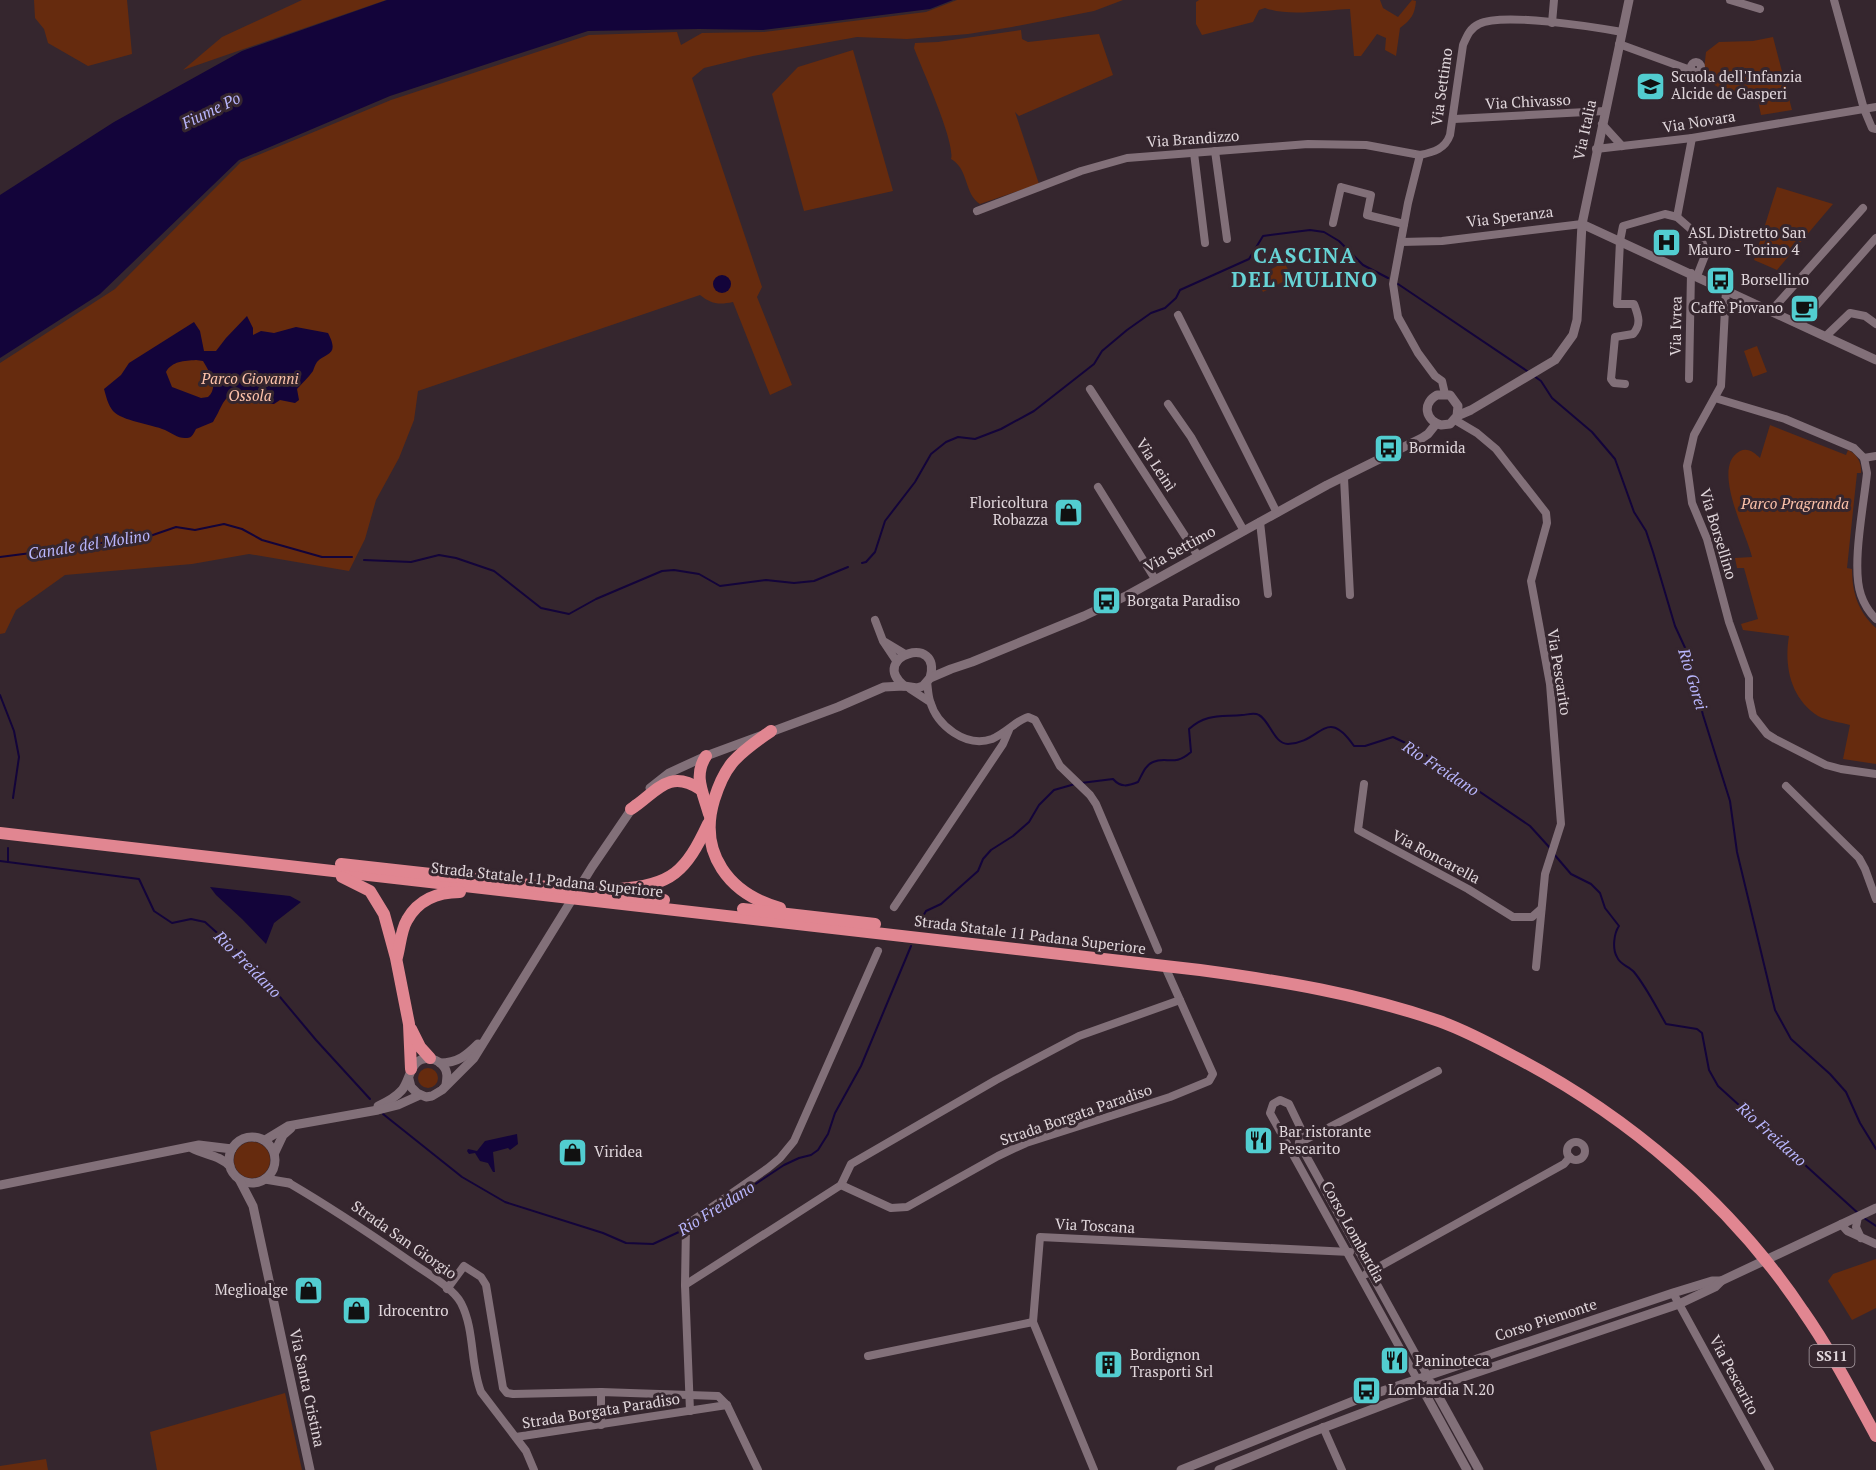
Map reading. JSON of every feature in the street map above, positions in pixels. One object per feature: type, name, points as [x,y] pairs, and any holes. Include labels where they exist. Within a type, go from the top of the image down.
[{"type":"highway","points":[[594,891],[626,889],[658,883],[673,875],[687,863],[695,852],[709,819],[718,787],[731,764],[746,749],[771,731]]},
{"type":"highway","points":[[706,756],[699,770],[700,789],[709,819],[711,844],[724,874],[739,889],[753,898],[810,916]]},
{"type":"highway","points":[[631,809],[661,785],[670,781],[685,781],[700,789]]},
{"type":"highway","name":"Strada Statale 11 Padana Superiore","points":[[0,826],[594,891],[1274,972],[1336,984],[1443,1015],[1491,1036],[1551,1067],[1605,1101],[1661,1143],[1711,1188],[1809,1305],[1841,1357],[1876,1422]]},
{"type":"highway","name":"Strada Statale 11 Padana Superiore","points":[[0,833],[1200,970],[1335,991],[1440,1022],[1491,1044],[1548,1074],[1602,1108],[1656,1150],[1753,1239]]},
{"type":"highway","points":[[306,868],[347,878],[370,891],[384,914],[396,958],[408,1024],[410,1074]]},
{"type":"highway","points":[[396,958],[406,920],[424,899],[448,892],[515,892]]},
{"type":"highway","points":[[408,1024],[420,1047],[435,1061]]},
{"type":"highway","name":"Strada Statale 11 Padana Superiore","points":[[1783,1276],[1835,1361],[1876,1436]]},
{"type":"street","points":[[1552,23],[1554,0]]},
{"type":"street","points":[[1622,32],[1629,0]]},
{"type":"street","points":[[1730,0],[1760,9]]},
{"type":"street","points":[[1834,0],[1864,109],[1872,128],[1876,129]]},
{"type":"street","name":"Via Settimo","points":[[1420,155],[1436,151],[1447,143],[1454,120],[1463,45],[1469,33],[1482,22],[1502,18],[1592,26],[1622,32]]},
{"type":"street","name":"Via Italia","points":[[1457,414],[1478,405],[1555,360],[1573,335],[1577,320],[1582,224],[1622,32]]},
{"type":"street","points":[[1619,44],[1693,71]]},
{"type":"street","name":"Via Novara","points":[[1596,149],[1692,138],[1876,107]]},
{"type":"street","name":"Via Chivasso","points":[[1454,120],[1605,111]]},
{"type":"street","points":[[1602,124],[1622,146]]},
{"type":"street","points":[[1677,217],[1692,138]]},
{"type":"street","name":"Via Brandizzo","points":[[977,212],[1082,171],[1127,158],[1308,144],[1366,145],[1420,155]]},
{"type":"street","points":[[1215,151],[1227,239]]},
{"type":"street","points":[[1194,153],[1205,243]]},
{"type":"street","points":[[1420,155],[1393,284],[1398,317],[1418,353],[1435,376],[1442,381],[1441,394]]},
{"type":"street","points":[[1333,223],[1341,187],[1371,195],[1367,215],[1404,224]]},
{"type":"street","points":[[1771,310],[1863,208]]},
{"type":"street","points":[[1624,384],[1614,383],[1611,379],[1615,337],[1633,334],[1638,329],[1639,317],[1634,304],[1617,304],[1620,241],[1623,226],[1665,214],[1677,217],[1701,238],[1706,253],[1694,275]]},
{"type":"street","points":[[1582,224],[1876,360]]},
{"type":"street","name":"Via Speranza","points":[[1401,242],[1447,240],[1582,224]]},
{"type":"street","points":[[1800,324],[1876,238]]},
{"type":"street","name":"Via Ivrea","points":[[1689,379],[1694,275]]},
{"type":"street","name":"Via Borsellino","points":[[1726,290],[1720,386],[1694,435],[1686,466],[1692,503],[1707,539],[1729,622],[1749,678],[1749,698],[1753,716],[1767,734],[1826,765],[1876,774]]},
{"type":"street","points":[[1826,336],[1851,313],[1865,316],[1876,324]]},
{"type":"street","points":[[1178,315],[1277,513]]},
{"type":"street","name":"Via Leinì","points":[[1090,389],[1198,556]]},
{"type":"street","points":[[1437,423],[1457,414],[1454,398],[1441,394],[1429,401],[1427,406],[1437,423],[1477,433]]},
{"type":"street","points":[[1715,398],[1785,419],[1854,448],[1864,458],[1867,473],[1857,569],[1860,594],[1868,610],[1876,619]]},
{"type":"street","points":[[1168,404],[1191,437],[1244,531]]},
{"type":"street","name":"Via Pescarito","points":[[1457,414],[1496,449],[1546,513],[1547,523],[1531,581],[1550,684],[1562,824],[1545,874],[1536,967]]},
{"type":"street","name":"Via Settimo","points":[[929,680],[1084,616],[1416,439],[1426,426],[1437,423]]},
{"type":"street","points":[[1864,458],[1876,456]]},
{"type":"street","points":[[1344,478],[1350,595]]},
{"type":"street","points":[[1098,487],[1155,579]]},
{"type":"street","points":[[1260,522],[1268,594]]},
{"type":"street","points":[[875,620],[896,667],[896,677],[930,702],[950,729],[962,738],[976,741],[993,738],[1009,730],[1021,718],[1028,717],[1035,720],[1060,766],[1082,786],[1096,804],[1158,950]]},
{"type":"street","points":[[883,641],[905,654]]},
{"type":"street","points":[[884,687],[905,654],[910,652],[921,653],[931,666],[951,669]]},
{"type":"street","points":[[930,702],[931,666]]},
{"type":"street","points":[[265,1140],[283,1128],[378,1110],[398,1105],[420,1095],[438,1094],[474,1058],[592,867],[631,809],[646,791],[669,773],[706,756],[838,707],[884,687],[923,686],[929,680]]},
{"type":"street","points":[[894,907],[1001,748],[1009,730]]},
{"type":"street","points":[[993,738],[998,740],[1001,748]]},
{"type":"street","name":"Via Roncarella","points":[[1364,784],[1358,830],[1468,889],[1513,917],[1532,917],[1541,909]]},
{"type":"street","points":[[1786,786],[1859,858],[1876,899]]},
{"type":"street","name":"Strada Borgata Paradiso","points":[[690,1411],[685,1284],[686,1225],[768,1168],[794,1141],[878,951]]},
{"type":"street","name":"Strada Borgata Paradiso","points":[[842,1185],[891,1208],[907,1207],[998,1156],[1026,1143],[1209,1081],[1213,1074],[1167,971]]},
{"type":"street","points":[[685,1284],[842,1185],[852,1164],[996,1080],[1079,1036],[1180,1000]]},
{"type":"street","points":[[364,1111],[393,1098],[402,1089],[419,1061],[455,1062],[465,1057],[487,1036]]},
{"type":"street","points":[[435,1061],[446,1071],[446,1085]]},
{"type":"street","points":[[1290,1148],[1438,1071]]},
{"type":"street","points":[[410,1074],[411,1087],[420,1095]]},
{"type":"street","name":"Corso Lombardia","points":[[1467,1470],[1270,1113],[1273,1104],[1280,1100],[1289,1104],[1302,1131],[1299,1143],[1479,1470]]},
{"type":"street","points":[[190,1146],[224,1160],[239,1179],[248,1182],[261,1181],[275,1166],[274,1152],[283,1135],[295,1125]]},
{"type":"street","points":[[230,1166],[232,1149],[243,1138],[254,1136],[265,1140],[274,1152]]},
{"type":"street","points":[[0,1185],[190,1146],[232,1149]]},
{"type":"street","points":[[1361,1277],[1564,1164],[1570,1157]]},
{"type":"street","name":"Strada San Giorgio","points":[[275,1166],[289,1183],[325,1203],[459,1298],[466,1315],[477,1382],[481,1392],[526,1451],[534,1470]]},
{"type":"street","name":"Via Santa Cristina","points":[[239,1179],[253,1206],[310,1470]]},
{"type":"street","name":"Strada San Giorgio","points":[[261,1181],[289,1183]]},
{"type":"street","name":"Via Santa Cristina","points":[[253,1206],[254,1193],[261,1181]]},
{"type":"street","name":"Corso Piemonte","points":[[1219,1470],[1323,1427],[1679,1304],[1715,1287],[1721,1281],[1876,1208]]},
{"type":"street","points":[[1861,1215],[1856,1227],[1861,1238]]},
{"type":"street","points":[[1841,1224],[1847,1231],[1876,1244]]},
{"type":"street","name":"Via Toscana","points":[[1094,1470],[1033,1323],[1040,1237],[1348,1253]]},
{"type":"street","points":[[1348,1253],[1357,1248]]},
{"type":"street","points":[[447,1289],[464,1266],[481,1277],[486,1285],[502,1388],[507,1393],[601,1392],[718,1396],[723,1398],[727,1405],[758,1470]]},
{"type":"street","name":"Corso Piemonte","points":[[1181,1470],[1427,1375],[1673,1293],[1712,1281],[1721,1281]]},
{"type":"street","name":"Via Pescarito","points":[[1673,1293],[1770,1470]]},
{"type":"street","points":[[868,1356],[1033,1323]]},
{"type":"street","points":[[1534,1340],[1538,1353]]},
{"type":"street","points":[[601,1392],[601,1425]]},
{"type":"street","name":"Strada Borgata Paradiso","points":[[516,1437],[727,1405]]},
{"type":"street","points":[[1301,1422],[1307,1434]]},
{"type":"street","points":[[1323,1427],[1342,1470]]},
{"type":"street","points":[[1260,1438],[1266,1451]]},
{"type":"green space","points":[[34,0],[127,0],[132,54],[88,66],[48,43],[44,29],[35,18]]},
{"type":"green space","points":[[302,0],[386,0],[183,70],[222,37]]},
{"type":"green space","name":"Parco Giovanni Ossola","points":[[957,0],[1123,0],[1094,11],[968,34],[907,39],[857,37],[753,56],[704,68],[692,78],[762,287],[757,297],[792,385],[770,395],[733,302],[715,303],[700,295],[418,391],[414,420],[399,458],[376,500],[365,539],[349,571],[249,554],[192,564],[65,575],[16,610],[5,633],[0,634],[0,363],[115,289],[241,162],[391,100],[589,35],[677,32],[681,45],[702,33],[764,32],[926,12]]},
{"type":"green space","points":[[1199,0],[1380,0],[1383,8],[1398,17],[1412,0],[1416,1],[1412,16],[1400,28],[1396,56],[1385,50],[1386,38],[1377,34],[1361,56],[1354,56],[1350,9],[1296,13],[1265,8],[1259,10],[1253,22],[1202,35],[1196,24],[1196,2]]},
{"type":"green space","points":[[1021,30],[1022,39],[1028,42],[1099,34],[1113,75],[1019,116],[1015,112],[1039,184],[980,204],[971,194],[961,169],[951,159],[948,138],[914,48],[915,43],[938,42]]},
{"type":"green space","points":[[1773,37],[1792,110],[1761,115],[1758,101],[1754,96],[1726,91],[1703,79],[1706,52],[1719,42],[1753,41]]},
{"type":"green space","points":[[853,50],[893,191],[804,211],[772,94],[798,67]]},
{"type":"green space","points":[[1777,187],[1833,204],[1777,270],[1754,260]]},
{"type":"green space","points":[[1284,262],[1292,277],[1263,292],[1256,278]]},
{"type":"green space","points":[[1757,346],[1767,372],[1753,377],[1744,351]]},
{"type":"green space","name":"Parco Pragranda","points":[[1770,425],[1846,455],[1848,450],[1860,462],[1861,473],[1857,473],[1847,568],[1852,569],[1853,586],[1860,608],[1876,628],[1876,764],[1843,759],[1850,725],[1818,716],[1801,700],[1791,680],[1787,658],[1789,636],[1743,630],[1741,624],[1758,619],[1744,568],[1737,568],[1735,558],[1752,557],[1733,501],[1729,486],[1729,471],[1732,459],[1740,451],[1749,450],[1760,458]]},
{"type":"green space","points":[[424,1068],[432,1068],[438,1074],[438,1082],[432,1088],[424,1088],[418,1082],[418,1074]]},
{"type":"green space","points":[[252,1142],[265,1147],[270,1160],[265,1173],[252,1178],[239,1173],[234,1160],[239,1147]]},
{"type":"green space","points":[[1876,1259],[1876,1308],[1852,1320],[1828,1281],[1833,1274]]},
{"type":"green space","points":[[285,1393],[302,1470],[157,1470],[150,1432]]},
{"type":"green space","points":[[46,1459],[48,1470],[0,1470],[0,1466]]},
{"type":"water","name":"Fiume Po","points":[[387,0],[953,0],[930,9],[763,30],[588,31],[390,96],[239,160],[100,294],[0,358],[0,195],[114,122],[242,51]]},
{"type":"water","points":[[722,275],[728,278],[731,284],[728,290],[722,293],[716,290],[713,284],[716,278]]},
{"type":"water","points":[[247,316],[253,328],[253,335],[261,331],[274,333],[296,327],[328,333],[333,346],[330,352],[317,362],[313,371],[297,389],[299,400],[295,403],[280,400],[274,404],[265,403],[248,390],[239,391],[225,400],[213,422],[196,429],[189,438],[181,438],[165,430],[123,417],[111,409],[104,389],[121,375],[129,363],[194,322],[200,331],[204,351],[216,351]],"holes":[[[183,361],[203,361],[213,384],[208,397],[201,398],[172,387],[166,372],[169,368]]]},
{"type":"water","points":[[210,887],[290,896],[301,902],[274,923],[266,944]]},
{"type":"water","points":[[517,1134],[518,1144],[510,1150],[508,1148],[493,1152],[495,1172],[488,1163],[480,1161],[475,1153],[469,1154],[467,1151],[468,1149],[477,1151],[485,1141]]},
{"type":"waterway","name":"Canale del Molino","points":[[862,563],[866,562],[875,552],[885,521],[915,482],[931,454],[946,442],[958,437],[975,439],[1001,429],[1034,411],[1094,364],[1102,351],[1127,330],[1151,313],[1165,308],[1176,298],[1180,290],[1249,259],[1263,236],[1310,230],[1324,232],[1339,241],[1363,265],[1388,278]]},
{"type":"waterway","name":"Rio Gorei","points":[[1398,284],[1530,373]]},
{"type":"waterway","name":"Rio Gorei","points":[[1534,376],[1541,381],[1552,398],[1592,432],[1615,459],[1634,512],[1646,531],[1675,626],[1687,652],[1703,715],[1730,801],[1737,852],[1775,1010],[1791,1039],[1830,1074],[1846,1092],[1860,1123],[1876,1149]]},
{"type":"waterway","name":"Canale del Molino","points":[[0,557],[93,545],[126,537],[150,536],[176,527],[195,530],[224,524],[242,529],[262,540],[322,557],[352,557]]},
{"type":"waterway","name":"Canale del Molino","points":[[364,560],[411,562],[439,555],[456,558],[494,571],[541,608],[569,614],[596,599],[662,571],[674,570],[699,574],[720,586],[766,580],[794,583],[814,581],[848,567]]},
{"type":"waterway","points":[[0,695],[14,731],[19,757],[13,798]]},
{"type":"waterway","name":"Rio Freidano","points":[[1081,783],[1113,779],[1125,785],[1138,782],[1150,763],[1158,760],[1180,759],[1191,752],[1189,729],[1195,724],[1208,718],[1255,714],[1263,718],[1279,740],[1288,744],[1299,742],[1330,727],[1337,728],[1354,746],[1365,746],[1393,737],[1414,747],[1530,826],[1550,848]]},
{"type":"waterway","name":"Rio Freidano","points":[[918,925],[926,911],[941,904],[978,871],[983,859],[991,850],[1029,822],[1039,805],[1054,790],[1075,784]]},
{"type":"waterway","points":[[8,848],[8,862]]},
{"type":"waterway","name":"Rio Freidano","points":[[1553,853],[1571,874],[1591,884],[1600,893],[1605,908],[1619,926],[1614,941],[1617,957],[1639,978],[1666,1024],[1697,1029],[1702,1033],[1709,1070],[1718,1086],[1859,1214]]},
{"type":"waterway","name":"Rio Freidano","points":[[0,861],[139,879],[154,911],[172,923],[191,919],[205,922],[254,966],[316,1040],[370,1099]]},
{"type":"waterway","name":"Rio Freidano","points":[[383,1114],[462,1177],[505,1202],[603,1233],[626,1243],[653,1244],[694,1225],[784,1165],[818,1150],[861,1066],[911,946]]},
{"type":"waterway","name":"Rio Freidano","points":[[1864,1218],[1876,1226]]},
{"type":"place","name":"Scuola dell'Infanzia Alcide de Gasperi","points":[[1650,86]]},
{"type":"place","name":"ASL Distretto San Mauro - Torino 4","points":[[1667,242]]},
{"type":"place","name":"Borsellino","points":[[1720,280]]},
{"type":"place","name":"Caffè Piovano","points":[[1804,308]]},
{"type":"place","name":"Bormida","points":[[1388,448]]},
{"type":"place","name":"Floricoltura Robazza","points":[[1069,512]]},
{"type":"place","name":"Borgata Paradiso","points":[[1106,601]]},
{"type":"place","name":"Bar ristorante Pescarito","points":[[1258,1141]]},
{"type":"place","name":"Viridea","points":[[573,1152]]},
{"type":"place","name":"Meglioalge","points":[[309,1290]]},
{"type":"place","name":"Idrocentro","points":[[357,1311]]},
{"type":"place","name":"Paninoteca","points":[[1394,1361]]},
{"type":"place","name":"Bordignon Trasporti Srl","points":[[1109,1364]]},
{"type":"place","name":"Lombardia N.20","points":[[1367,1390]]},
{"type":"district","name":"CASCINA DEL MULINO","points":[[1305,268]]}]
